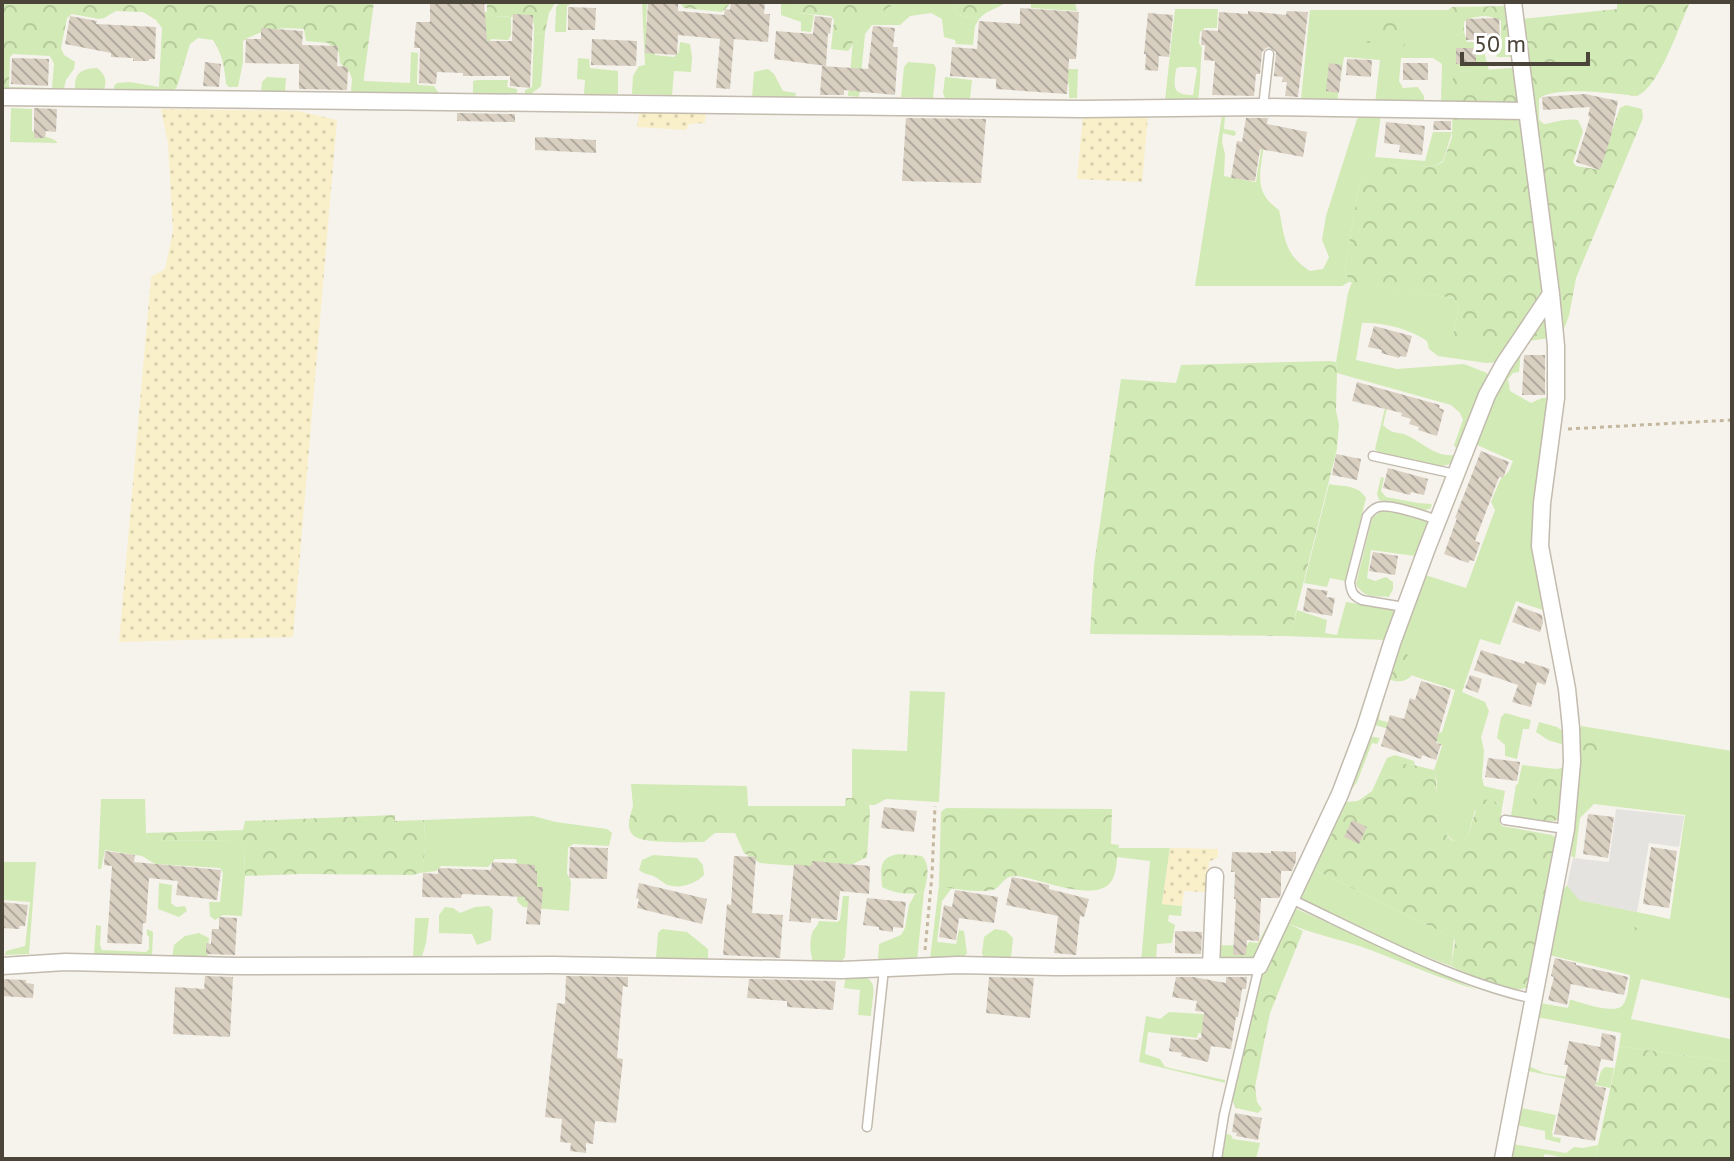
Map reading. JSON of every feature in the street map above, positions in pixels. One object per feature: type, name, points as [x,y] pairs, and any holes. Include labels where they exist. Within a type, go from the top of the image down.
[{"type":"street","points":[[1503,1159],[1566,829],[1572,762],[1567,689],[1540,546],[1542,503],[1556,398],[1556,346],[1513,2]]},
{"type":"street","points":[[2,97],[1526,111]]},
{"type":"street","points":[[2,966],[65,962],[842,970],[1259,966],[1340,794],[1405,607],[1487,395],[1551,294]]},
{"type":"street","points":[[1211,966],[1215,876]]},
{"type":"lane","points":[[1263,107],[1269,54]]},
{"type":"lane","points":[[1373,456],[1456,475]]},
{"type":"lane","points":[[1405,607],[1362,600],[1351,591],[1350,582],[1367,516],[1379,506],[1389,506],[1438,520]]},
{"type":"lane","points":[[1505,820],[1566,829]]},
{"type":"lane","points":[[1291,899],[1485,987],[1535,1000]]},
{"type":"lane","points":[[1217,1159],[1224,1115],[1259,966]]},
{"type":"lane","points":[[867,1127],[884,968]]},
{"type":"path","points":[[1552,430],[1732,420]]},
{"type":"path","points":[[923,967],[935,806]]},
{"type":"green space","points":[[2,2],[374,2],[364,77],[360,79],[352,79],[340,63],[339,53],[328,43],[306,41],[304,29],[280,29],[265,31],[243,41],[238,87],[226,84],[219,50],[213,40],[198,38],[190,44],[177,87],[173,91],[165,91],[159,87],[162,28],[143,12],[116,11],[99,19],[72,14],[67,18],[61,48],[50,56],[13,54],[6,91],[2,90]]},
{"type":"green space","points":[[487,2],[556,2],[549,13],[545,32],[534,34],[531,18],[494,16],[487,12]]},
{"type":"green space","points":[[561,2],[620,4],[573,3],[567,6],[566,32],[555,32],[556,7]]},
{"type":"green space","points":[[642,2],[647,2],[646,25],[653,29],[652,50],[655,55],[674,57],[679,52],[680,42],[690,44],[691,72],[674,71],[672,95],[632,94],[633,76],[639,66],[645,65]]},
{"type":"green space","points":[[679,2],[729,2],[729,5],[722,12],[684,8]]},
{"type":"green space","points":[[781,2],[793,2],[795,11],[814,15],[811,32],[801,31],[801,22],[781,15]]},
{"type":"green space","points":[[793,2],[897,2],[855,30],[848,51],[831,49],[834,20],[831,16],[799,13],[795,11]]},
{"type":"green space","points":[[897,2],[953,2],[958,15],[979,19],[973,45],[956,44],[955,40],[944,37],[942,19],[931,13],[910,16],[900,25],[872,25],[865,34],[859,97],[848,96],[854,30]]},
{"type":"green space","points":[[953,2],[1006,2],[979,19],[958,15]]},
{"type":"green space","points":[[1031,2],[1075,2],[1077,11],[1031,8]]},
{"type":"green space","points":[[1617,2],[1690,2],[1661,69],[1645,91],[1637,96],[1557,92],[1539,99],[1539,120],[1544,124],[1578,120],[1583,131],[1573,162],[1576,166],[1599,167],[1620,108],[1626,105],[1642,109],[1643,118],[1576,278],[1563,331],[1550,338],[1513,343],[1492,344],[1455,337],[1459,305],[1453,298],[1349,282],[1345,269],[1359,186],[1366,172],[1387,164],[1433,167],[1443,162],[1452,137],[1453,74],[1523,67],[1522,57],[1497,57],[1501,21],[1488,16],[1472,18],[1464,22],[1464,32],[1456,35],[1450,32],[1448,10],[1452,7],[1508,6],[1521,19],[1617,9]]},
{"type":"green space","points":[[1175,9],[1218,9],[1217,28],[1205,28],[1200,32],[1202,48],[1198,100],[1165,100]],"holes":[[[1195,67],[1193,95],[1177,91],[1176,69]]]},
{"type":"green space","points":[[1310,10],[1448,10],[1448,24],[1456,35],[1464,32],[1467,42],[1484,42],[1489,70],[1454,74],[1453,105],[1443,104],[1442,64],[1433,58],[1401,58],[1399,81],[1403,88],[1418,87],[1424,96],[1424,106],[1375,104],[1380,60],[1344,57],[1337,101],[1301,99]]},
{"type":"green space","points":[[464,12],[487,12],[494,16],[511,17],[511,35],[508,40],[491,39],[488,46]]},
{"type":"green space","points":[[1369,15],[1401,15],[1407,32],[1402,49],[1393,48],[1390,35],[1377,34],[1369,43],[1364,42],[1362,22]]},
{"type":"green space","points":[[545,32],[541,86],[531,94],[525,94],[525,90],[532,87],[534,34]]},
{"type":"green space","points":[[61,48],[64,55],[75,62],[63,93],[6,91],[9,87],[52,88],[54,64],[50,56]]},
{"type":"green space","points":[[411,52],[418,53],[418,85],[434,86],[440,95],[351,92],[352,79],[364,77],[364,81],[410,83]]},
{"type":"green space","points":[[578,58],[589,59],[590,68],[618,71],[618,94],[584,94],[585,80],[577,79]]},
{"type":"green space","points":[[908,62],[934,64],[933,98],[901,97],[904,67]]},
{"type":"green space","points":[[97,68],[105,79],[103,93],[75,92],[79,73]]},
{"type":"green space","points":[[768,69],[783,91],[796,93],[794,101],[752,98],[754,72]]},
{"type":"green space","points":[[1053,69],[1078,69],[1077,98],[1069,98],[1069,84]]},
{"type":"green space","points":[[267,77],[286,78],[285,93],[261,92],[262,82]]},
{"type":"green space","points":[[945,77],[972,80],[970,99],[945,98]]},
{"type":"green space","points":[[508,80],[507,87],[517,89],[517,94],[473,94],[473,81]]},
{"type":"green space","points":[[130,82],[173,91],[115,93],[117,83]]},
{"type":"green space","points":[[11,108],[32,109],[32,131],[58,143],[10,142]]},
{"type":"green space","points":[[1222,115],[1225,116],[1224,129],[1236,134],[1223,133],[1224,176],[1256,182],[1264,144],[1260,172],[1262,188],[1270,203],[1279,210],[1290,252],[1310,271],[1323,269],[1329,257],[1322,240],[1326,216],[1357,119],[1362,115],[1381,115],[1375,157],[1425,161],[1433,132],[1452,132],[1443,161],[1433,167],[1387,164],[1366,173],[1359,186],[1345,269],[1349,282],[1342,286],[1195,286]]},
{"type":"green space","points":[[1352,282],[1453,298],[1459,305],[1454,332],[1513,343],[1498,362],[1486,363],[1438,356],[1429,349],[1427,341],[1413,333],[1387,325],[1362,323],[1356,360],[1397,369],[1464,364],[1487,373],[1489,379],[1457,448],[1454,445],[1463,420],[1451,405],[1337,373],[1336,362]]},
{"type":"green space","points":[[1521,350],[1519,372],[1508,379],[1510,391],[1531,403],[1547,398],[1544,449],[1546,611],[1516,601],[1500,645],[1480,639],[1462,692],[1485,702],[1489,711],[1481,737],[1484,786],[1505,791],[1502,808],[1497,802],[1475,810],[1467,839],[1454,841],[1441,830],[1435,811],[1437,782],[1434,770],[1442,746],[1440,743],[1371,724],[1376,711],[1380,712],[1379,720],[1436,734],[1442,732],[1455,690],[1390,668],[1422,574],[1466,588],[1495,510],[1491,502],[1500,480],[1513,461],[1475,444],[1496,390]]},
{"type":"green space","points":[[1336,362],[1337,373],[1337,449],[1292,628],[1285,636],[1090,634],[1094,565],[1121,379],[1176,383],[1181,365]]},
{"type":"green space","points":[[1386,404],[1383,425],[1386,428],[1434,451],[1453,455],[1453,461],[1441,466],[1378,452],[1375,449]]},
{"type":"green space","points":[[1381,477],[1384,478],[1381,491],[1386,497],[1432,504],[1430,509],[1379,500],[1377,494]]},
{"type":"green space","points":[[1329,484],[1354,488],[1366,498],[1345,581],[1330,578],[1327,587],[1304,583]]},
{"type":"green space","points":[[1383,510],[1426,520],[1428,524],[1415,556],[1371,550],[1367,578],[1375,581],[1386,577],[1393,582],[1389,597],[1366,594],[1356,584],[1372,518]]},
{"type":"green space","points":[[1346,602],[1393,610],[1395,614],[1386,640],[1285,636],[1292,628],[1297,610],[1327,620],[1325,633],[1337,635]]},
{"type":"green space","points":[[1397,652],[1406,653],[1415,663],[1413,673],[1405,680],[1391,680],[1388,676]]},
{"type":"green space","points":[[910,691],[945,692],[939,802],[886,799],[869,805],[852,799],[852,749],[907,751]]},
{"type":"green space","points":[[1505,713],[1531,720],[1529,729],[1523,729],[1517,759],[1505,756],[1505,745],[1497,738],[1501,717]]},
{"type":"green space","points":[[1539,722],[1564,732],[1564,742],[1548,740],[1536,732]]},
{"type":"green space","points":[[1581,726],[1732,751],[1732,999],[1641,979],[1631,1019],[1730,1039],[1732,1032],[1732,1062],[1619,1048],[1621,1033],[1536,1019],[1540,1003],[1568,1008],[1572,1000],[1612,1009],[1622,1006],[1627,996],[1630,975],[1549,955],[1562,892],[1567,885],[1580,900],[1670,919],[1685,815],[1594,804],[1580,818],[1575,858],[1571,856],[1577,737]]},
{"type":"green space","points":[[1587,730],[1601,732],[1607,740],[1602,754],[1588,760],[1580,745]]},
{"type":"green space","points":[[1368,736],[1380,738],[1377,744],[1372,743],[1357,782],[1350,792],[1346,791]]},
{"type":"green space","points":[[1395,755],[1414,761],[1415,765],[1409,764],[1372,791],[1387,758]]},
{"type":"green space","points":[[1409,764],[1434,770],[1439,824],[1453,841],[1467,839],[1479,800],[1495,802],[1502,808],[1502,826],[1552,835],[1558,839],[1532,985],[1524,989],[1503,988],[1451,966],[1454,938],[1313,869],[1341,805],[1358,801],[1372,791],[1396,765]]},
{"type":"green space","points":[[1522,765],[1547,768],[1542,784],[1535,792],[1535,818],[1542,821],[1511,816]]},
{"type":"green space","points":[[1564,767],[1562,815],[1555,821],[1535,818],[1532,804],[1544,772],[1547,768]]},
{"type":"green space","points":[[631,784],[747,786],[748,806],[633,806]]},
{"type":"green space","points":[[846,798],[860,798],[869,805],[870,811],[867,857],[853,864],[809,867],[760,863],[744,853],[735,833],[715,833],[704,842],[657,841],[639,839],[631,833],[629,826],[633,806],[845,806]]},
{"type":"green space","points":[[101,799],[145,799],[149,840],[239,841],[244,845],[242,916],[223,915],[215,920],[210,916],[209,902],[220,902],[223,873],[220,868],[155,864],[142,856],[105,850],[101,869],[98,869]]},
{"type":"green space","points":[[946,808],[1112,809],[1111,844],[1119,845],[1114,876],[1107,885],[1097,890],[1083,891],[1015,876],[984,891],[939,885],[941,812]]},
{"type":"green space","points":[[395,815],[395,821],[424,820],[425,854],[420,873],[245,876],[244,845],[239,841],[149,840],[146,833],[243,830],[245,821]]},
{"type":"green space","points":[[533,816],[607,829],[612,833],[609,846],[573,844],[568,848],[567,873],[571,882],[569,911],[523,907],[517,901],[516,859],[495,859],[488,867],[441,866],[436,871],[420,873],[425,854],[424,820]]},
{"type":"green space","points":[[1118,848],[1170,848],[1162,904],[1182,906],[1181,916],[1169,915],[1168,921],[1175,925],[1172,943],[1157,944],[1156,960],[1141,961],[1150,861],[1117,857]]},
{"type":"green space","points":[[899,854],[922,856],[925,860],[928,873],[924,892],[903,893],[882,887],[884,861]]},
{"type":"green space","points":[[653,855],[697,858],[703,865],[704,875],[688,885],[667,885],[639,870],[642,860]]},
{"type":"green space","points":[[2,862],[36,862],[29,954],[5,955],[6,951],[25,946],[30,902],[2,900]]},
{"type":"green space","points":[[1313,869],[1454,938],[1451,966],[1394,944],[1302,899],[1301,893]]},
{"type":"green space","points":[[159,883],[172,885],[171,903],[176,907],[185,906],[187,911],[179,917],[158,909]]},
{"type":"green space","points":[[939,885],[952,888],[942,901],[937,942],[956,944],[959,930],[964,931],[967,953],[962,960],[930,959]]},
{"type":"green space","points":[[924,892],[917,960],[878,960],[879,944],[901,935],[909,905],[915,894]]},
{"type":"green space","points":[[843,896],[849,896],[845,957],[841,962],[813,961],[810,946],[813,931],[819,921],[840,920]]},
{"type":"green space","points":[[489,906],[493,910],[491,940],[477,945],[472,934],[439,933],[439,915],[445,907],[460,913]]},
{"type":"green space","points":[[1297,909],[1477,990],[1287,923],[1292,910]]},
{"type":"green space","points":[[415,918],[429,918],[422,956],[413,957]]},
{"type":"green space","points":[[1270,920],[1274,920],[1256,957],[1249,961],[1218,961],[1218,945],[1247,946],[1249,942],[1258,943]]},
{"type":"green space","points":[[1287,923],[1303,931],[1270,1013],[1255,1087],[1257,1102],[1262,1109],[1258,1113],[1236,1108],[1232,1100],[1262,968]]},
{"type":"green space","points":[[96,925],[101,926],[102,950],[146,952],[149,949],[147,929],[153,932],[152,957],[94,955]]},
{"type":"green space","points":[[1631,926],[1640,929],[1642,940],[1638,948],[1630,951],[1625,950],[1620,938],[1623,931]]},
{"type":"green space","points":[[662,929],[687,932],[708,949],[708,960],[656,958],[658,933]]},
{"type":"green space","points":[[995,929],[1006,931],[1013,938],[1011,958],[984,958],[984,937]]},
{"type":"green space","points":[[199,933],[209,938],[207,960],[172,958],[174,945],[185,936]]},
{"type":"green space","points":[[846,975],[865,978],[873,985],[871,1016],[858,1015],[860,990],[844,988]]},
{"type":"green space","points":[[1169,1012],[1202,1014],[1216,1020],[1218,1036],[1198,1033],[1197,1038],[1148,1032],[1145,1054],[1160,1059],[1165,1067],[1225,1080],[1225,1083],[1139,1062],[1146,1016],[1160,1019]]},
{"type":"green space","points":[[1619,1048],[1732,1062],[1732,1159],[1595,1159]]},
{"type":"green space","points":[[1529,1066],[1544,1073],[1598,1082],[1605,1067],[1614,1068],[1610,1088],[1528,1071]]},
{"type":"green space","points":[[1521,1108],[1556,1115],[1552,1132],[1553,1137],[1561,1138],[1560,1143],[1545,1139],[1545,1131],[1517,1125]]},
{"type":"green space","points":[[1226,1134],[1233,1139],[1260,1143],[1256,1159],[1221,1159]]},
{"type":"green space","points":[[1512,1144],[1566,1153],[1574,1147],[1598,1145],[1595,1159],[1570,1159],[1545,1154],[1542,1159],[1511,1159]]},
{"type":"sand","points":[[640,108],[706,110],[705,123],[689,124],[686,130],[637,127]]},
{"type":"sand","points":[[161,109],[298,111],[337,120],[293,637],[119,642],[151,277],[165,269],[173,231],[168,143]]},
{"type":"sand","points":[[1083,116],[1148,117],[1142,182],[1077,179]]},
{"type":"sand","points":[[1170,848],[1218,849],[1218,857],[1209,862],[1207,892],[1184,891],[1182,906],[1162,904]]},
{"type":"shaded area","points":[[1616,809],[1684,816],[1679,847],[1649,843],[1637,912],[1579,900],[1567,885],[1573,858],[1609,862]]},
{"type":"building","points":[[430,2],[484,2],[487,41],[512,41],[513,14],[533,15],[530,88],[510,86],[510,76],[463,76],[463,73],[437,72],[436,84],[419,83],[420,48],[414,48],[416,22],[430,22]]},
{"type":"building","points":[[648,2],[678,4],[678,11],[724,15],[725,9],[730,10],[731,2],[765,2],[764,14],[770,14],[768,42],[734,39],[730,89],[716,88],[720,39],[678,35],[677,55],[645,53]]},
{"type":"building","points":[[568,7],[596,8],[595,30],[568,30]]},
{"type":"building","points":[[1020,8],[1079,12],[1076,59],[1069,59],[1067,94],[996,89],[996,79],[950,76],[952,47],[977,49],[979,21],[1020,24]]},
{"type":"building","points":[[1248,11],[1286,15],[1287,11],[1308,12],[1298,97],[1285,96],[1287,82],[1282,82],[1283,77],[1274,76],[1276,52],[1269,47],[1262,52],[1254,96],[1212,95],[1215,61],[1204,60],[1202,30],[1218,31],[1219,12],[1248,14]]},
{"type":"building","points":[[1148,13],[1173,15],[1169,57],[1159,56],[1158,71],[1145,70]]},
{"type":"building","points":[[70,16],[97,21],[96,24],[156,27],[155,59],[133,61],[133,58],[111,57],[111,53],[65,44]]},
{"type":"building","points":[[815,16],[832,18],[826,66],[774,59],[776,31],[813,34]]},
{"type":"building","points":[[1499,18],[1500,39],[1466,40],[1466,19]]},
{"type":"building","points":[[873,26],[895,28],[893,47],[898,47],[895,95],[844,90],[844,95],[820,95],[822,66],[868,69]]},
{"type":"building","points":[[261,28],[303,31],[302,45],[338,46],[337,66],[348,67],[347,90],[299,89],[299,64],[245,63],[246,39],[261,39]]},
{"type":"building","points":[[592,39],[637,41],[636,66],[591,65]]},
{"type":"building","points":[[1456,48],[1476,48],[1476,64],[1456,64]]},
{"type":"building","points":[[12,58],[49,59],[48,86],[11,84]]},
{"type":"building","points":[[1347,59],[1372,60],[1371,77],[1346,75]]},
{"type":"building","points":[[205,62],[221,64],[219,87],[203,86]]},
{"type":"building","points":[[1329,63],[1342,65],[1339,93],[1326,91]]},
{"type":"building","points":[[1403,63],[1428,63],[1428,80],[1403,80]]},
{"type":"building","points":[[1585,94],[1618,101],[1600,170],[1576,162],[1590,117],[1590,107],[1543,110],[1542,97]]},
{"type":"building","points":[[34,108],[57,109],[56,132],[46,131],[45,138],[34,138]]},
{"type":"building","points":[[457,113],[515,114],[515,122],[457,121]]},
{"type":"building","points":[[906,118],[986,119],[981,183],[902,181]]},
{"type":"building","points":[[1246,118],[1268,118],[1267,124],[1307,132],[1303,157],[1260,149],[1255,181],[1231,178],[1237,141],[1242,142]]},
{"type":"building","points":[[1434,121],[1451,121],[1451,130],[1433,130]]},
{"type":"building","points":[[1386,122],[1425,126],[1422,155],[1399,152],[1400,145],[1384,143]]},
{"type":"building","points":[[535,137],[596,140],[596,153],[535,150]]},
{"type":"building","points":[[1374,326],[1412,336],[1406,357],[1399,358],[1368,347]]},
{"type":"building","points":[[1524,355],[1545,355],[1545,395],[1522,395]]},
{"type":"building","points":[[1357,382],[1440,405],[1439,408],[1444,410],[1437,436],[1418,430],[1419,427],[1409,424],[1411,419],[1401,416],[1402,413],[1352,401]]},
{"type":"building","points":[[1481,451],[1509,462],[1503,478],[1499,477],[1475,541],[1480,543],[1474,561],[1468,563],[1444,554]]},
{"type":"building","points":[[1336,454],[1361,459],[1357,480],[1332,475]]},
{"type":"building","points":[[1388,468],[1428,479],[1424,495],[1383,488]]},
{"type":"building","points":[[1373,552],[1398,556],[1395,575],[1369,571]]},
{"type":"building","points":[[1307,588],[1328,591],[1326,597],[1335,598],[1332,616],[1303,611]]},
{"type":"building","points":[[1518,606],[1542,615],[1540,632],[1512,622]]},
{"type":"building","points":[[1481,650],[1550,669],[1545,685],[1537,682],[1531,707],[1512,702],[1518,685],[1474,670]]},
{"type":"building","points":[[1470,675],[1482,679],[1478,693],[1465,688]]},
{"type":"building","points":[[1421,681],[1451,690],[1436,743],[1441,744],[1436,760],[1422,755],[1421,759],[1381,746],[1390,715],[1404,719],[1410,698],[1415,700]]},
{"type":"building","points":[[1488,758],[1520,762],[1517,781],[1485,777]]},
{"type":"building","points":[[884,807],[917,811],[914,832],[881,828]]},
{"type":"building","points":[[1588,814],[1614,817],[1608,858],[1583,854]]},
{"type":"building","points":[[1352,820],[1367,827],[1359,844],[1344,837]]},
{"type":"building","points":[[570,847],[608,848],[607,879],[569,878]]},
{"type":"building","points":[[1651,847],[1677,851],[1669,908],[1643,904]]},
{"type":"building","points":[[105,851],[135,855],[134,862],[221,870],[217,900],[176,895],[178,881],[149,878],[142,944],[107,943],[112,866],[104,865]]},
{"type":"building","points":[[1232,852],[1296,852],[1296,861],[1292,871],[1281,871],[1279,898],[1261,898],[1259,941],[1247,940],[1246,955],[1233,955],[1236,899],[1235,872],[1231,872]]},
{"type":"building","points":[[734,856],[756,857],[752,913],[783,915],[780,958],[723,955],[727,904],[731,905]]},
{"type":"building","points":[[812,861],[870,866],[869,894],[840,891],[837,920],[811,918],[811,923],[789,921],[794,864],[811,866]]},
{"type":"building","points":[[492,862],[535,865],[537,887],[543,887],[540,925],[526,924],[528,901],[525,897],[462,894],[461,898],[422,897],[423,873],[438,874],[438,868],[491,870]]},
{"type":"building","points":[[1012,877],[1049,885],[1049,889],[1089,899],[1084,917],[1080,916],[1076,955],[1054,953],[1058,916],[1006,905]]},
{"type":"building","points":[[639,883],[707,899],[702,924],[637,908]]},
{"type":"building","points":[[955,890],[998,897],[994,923],[959,918],[956,940],[939,937],[944,905],[952,907]]},
{"type":"building","points":[[867,898],[906,902],[903,928],[893,927],[893,932],[863,925]]},
{"type":"building","points":[[2,902],[28,905],[25,926],[19,929],[2,928]]},
{"type":"building","points":[[219,917],[237,918],[235,955],[206,954],[206,943],[211,944],[212,929],[219,929]]},
{"type":"building","points":[[1175,931],[1202,932],[1201,954],[1175,953]]},
{"type":"building","points":[[1555,958],[1628,977],[1624,995],[1571,984],[1567,1005],[1548,1000]]},
{"type":"building","points":[[205,976],[233,977],[230,1037],[173,1034],[175,987],[204,989]]},
{"type":"building","points":[[566,976],[628,977],[628,987],[623,986],[617,1058],[623,1059],[616,1123],[595,1121],[593,1144],[586,1143],[586,1153],[570,1151],[571,1143],[560,1142],[562,1119],[545,1117],[557,1003],[565,1004]]},
{"type":"building","points":[[989,977],[1034,978],[1030,1018],[986,1013]]},
{"type":"building","points":[[1176,977],[1226,983],[1226,977],[1247,977],[1231,1049],[1211,1046],[1208,1062],[1169,1051],[1171,1037],[1201,1038],[1204,1012],[1195,1011],[1197,1001],[1172,997]]},
{"type":"building","points":[[2,979],[26,980],[26,983],[34,984],[33,998],[2,996]]},
{"type":"building","points":[[749,979],[836,981],[833,1010],[787,1007],[787,1001],[747,998]]},
{"type":"building","points":[[1602,1033],[1616,1036],[1613,1061],[1601,1059],[1595,1086],[1606,1088],[1595,1141],[1554,1134],[1568,1065],[1564,1065],[1569,1041],[1600,1047]]},
{"type":"building","points":[[1235,1113],[1262,1118],[1258,1140],[1236,1136],[1237,1133],[1232,1132]]}]
